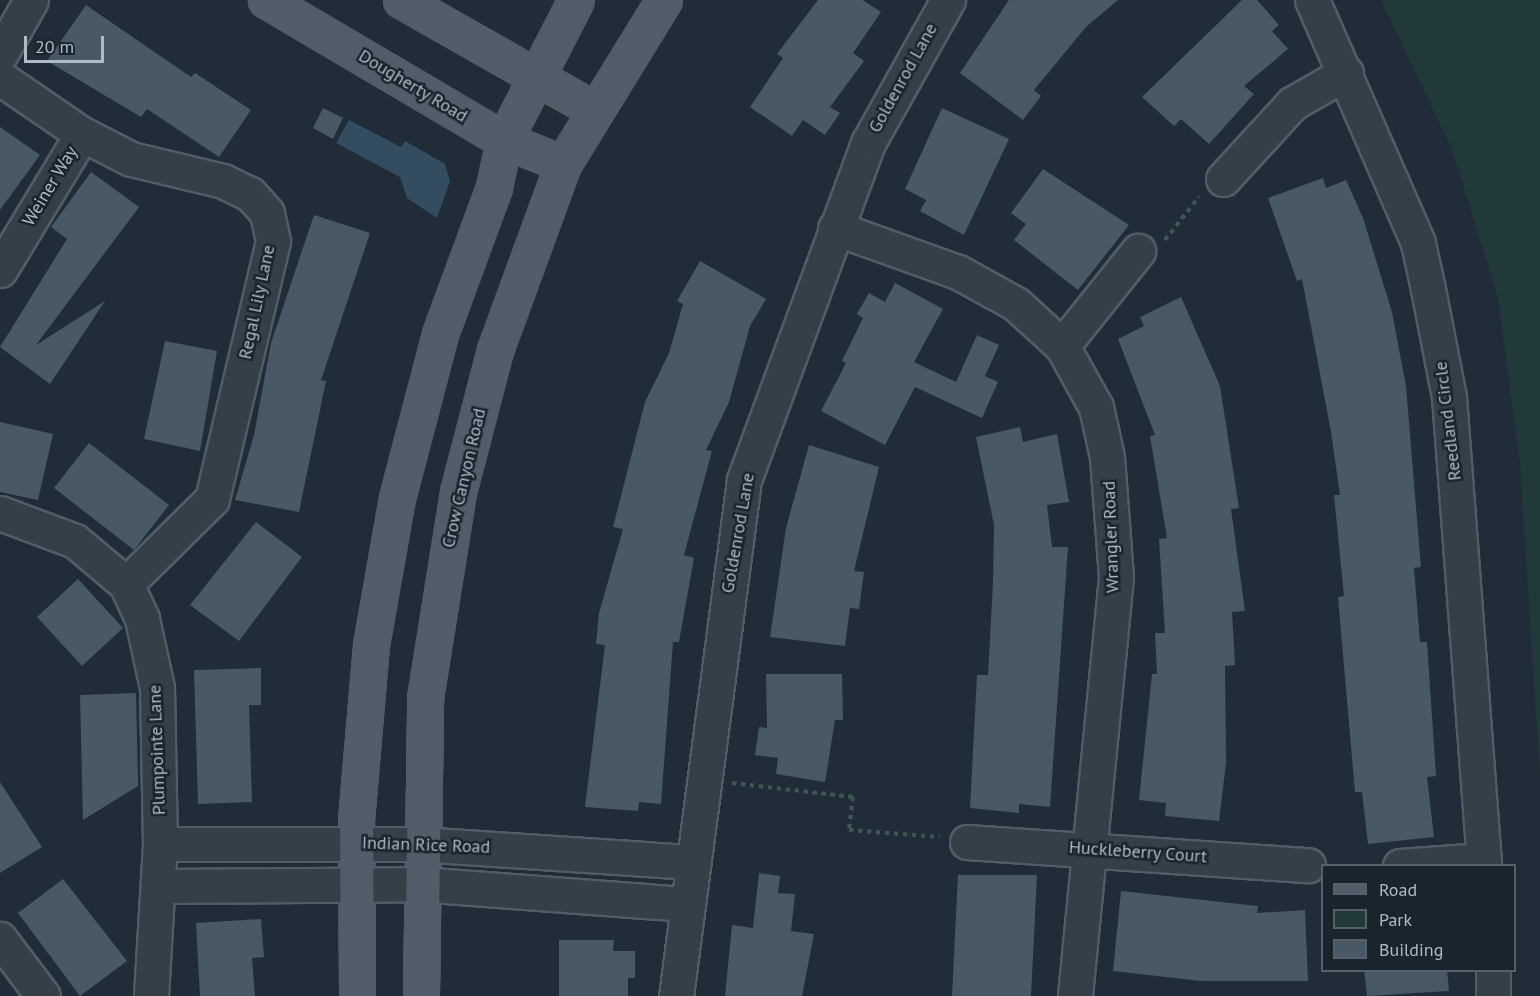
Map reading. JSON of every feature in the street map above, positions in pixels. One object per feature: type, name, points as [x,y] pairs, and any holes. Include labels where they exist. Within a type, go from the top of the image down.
[{"type":"main road","name":"Dougherty Road","points":[[266,0],[504,140],[563,164]]},
{"type":"main road","points":[[401,0],[596,110]]},
{"type":"main road","points":[[357,996],[356,884],[371,645],[397,498],[440,334],[494,187],[504,140],[576,0]]},
{"type":"main road","name":"Crow Canyon Road","points":[[421,996],[419,844],[425,698],[458,492],[495,350],[563,164],[664,0]]},
{"type":"street","points":[[0,55],[31,0]]},
{"type":"street","name":"Goldenrod Lane","points":[[676,996],[702,779],[744,480],[868,143],[948,0]]},
{"type":"street","name":"Reedland Circle","points":[[1312,0],[1346,73],[1418,243],[1449,397],[1484,862]]},
{"type":"street","points":[[1223,179],[1293,103],[1346,73]]},
{"type":"street","name":"Regal Lily Lane","points":[[0,78],[82,134],[131,159],[223,181],[250,194],[267,213],[273,241],[212,499],[126,584]]},
{"type":"street","name":"Weiner Way","points":[[0,270],[82,134]]},
{"type":"street","name":"Wrangler Road","points":[[835,228],[958,272],[1016,304],[1062,346],[1096,407],[1113,514],[1116,577],[1074,996]]},
{"type":"street","points":[[1062,346],[1138,250]]},
{"type":"street","name":"Plumpointe Lane","points":[[0,513],[75,541],[126,584],[142,619],[157,688],[160,844],[151,996]]},
{"type":"street","name":"Huckleberry Court","points":[[953,839],[1308,865]]},
{"type":"street","name":"Indian Rice Road","points":[[160,844],[419,844],[692,862]]},
{"type":"street","points":[[1442,864],[1484,862]]},
{"type":"street","points":[[159,886],[419,884],[687,904]]},
{"type":"street","points":[[0,939],[43,996]]},
{"type":"street","points":[[1493,972],[1493,996]]},
{"type":"path","points":[[1138,250],[1154,253],[1198,196],[1205,202],[1223,179]]},
{"type":"path","points":[[702,779],[853,797],[849,830],[953,839]]},
{"type":"green space","points":[[1381,0],[1540,0],[1540,776],[1520,464],[1498,297],[1452,149]]},
{"type":"water","points":[[349,120],[401,147],[405,141],[445,164],[450,181],[437,218],[407,198],[400,177],[336,143]]},
{"type":"building","points":[[818,0],[863,0],[881,12],[853,53],[864,61],[830,107],[840,113],[825,135],[803,120],[792,136],[750,107],[783,58],[777,54]]},
{"type":"building","points":[[1009,0],[1118,0],[1086,27],[1034,90],[1041,96],[1023,120],[960,73]]},
{"type":"building","points":[[1242,0],[1257,0],[1279,25],[1272,31],[1288,49],[1244,86],[1254,94],[1209,144],[1181,119],[1174,126],[1142,97]]},
{"type":"building","points":[[86,5],[191,77],[195,73],[251,110],[219,157],[147,109],[141,117],[47,61]]},
{"type":"building","points":[[323,108],[343,118],[333,139],[313,128]]},
{"type":"building","points":[[942,108],[1009,139],[964,235],[920,211],[926,200],[905,189]]},
{"type":"building","points":[[0,127],[40,155],[0,210]]},
{"type":"building","points":[[1043,169],[1129,225],[1078,290],[1014,240],[1026,224],[1011,213]]},
{"type":"building","points":[[91,172],[139,207],[36,345],[105,301],[50,384],[0,347],[67,239],[51,227]]},
{"type":"building","points":[[1323,178],[1326,188],[1346,180],[1363,218],[1392,312],[1406,386],[1421,567],[1414,568],[1420,642],[1427,642],[1436,776],[1427,777],[1434,837],[1368,844],[1362,792],[1355,792],[1338,597],[1344,596],[1334,495],[1340,495],[1331,432],[1302,279],[1297,281],[1268,198]]},
{"type":"building","points":[[314,215],[370,233],[321,380],[326,381],[299,512],[235,500],[254,435],[271,343]]},
{"type":"building","points":[[700,261],[766,299],[750,326],[729,402],[706,450],[712,451],[684,555],[694,558],[679,642],[673,642],[661,804],[639,802],[638,811],[585,807],[605,645],[596,644],[599,613],[623,529],[613,527],[645,402],[669,353],[683,304],[677,301]]},
{"type":"building","points":[[895,283],[943,309],[914,362],[956,382],[977,335],[999,345],[985,376],[998,382],[982,418],[915,387],[885,445],[821,411],[846,363],[842,361],[863,318],[857,314],[869,293],[885,302]]},
{"type":"building","points":[[1181,297],[1220,386],[1239,508],[1231,509],[1245,611],[1232,612],[1235,665],[1225,666],[1226,763],[1219,821],[1165,816],[1166,803],[1139,800],[1152,674],[1157,674],[1155,633],[1165,633],[1159,539],[1167,538],[1150,436],[1155,435],[1118,339],[1144,326],[1140,317]]},
{"type":"building","points":[[165,341],[217,351],[200,451],[144,439]]},
{"type":"building","points":[[0,422],[53,434],[38,500],[0,492]]},
{"type":"building","points":[[1020,427],[1023,442],[1057,434],[1069,502],[1047,505],[1052,547],[1068,547],[1050,807],[1019,804],[1019,813],[970,808],[977,675],[988,675],[994,525],[976,437]]},
{"type":"building","points":[[89,443],[169,505],[134,550],[54,488]]},
{"type":"building","points":[[809,445],[879,467],[854,571],[864,572],[859,609],[850,608],[845,646],[770,637],[786,528]]},
{"type":"building","points":[[256,522],[302,557],[239,641],[190,605]]},
{"type":"building","points":[[78,579],[123,628],[82,666],[37,617]]},
{"type":"building","points":[[261,668],[261,705],[249,705],[252,802],[198,804],[194,670]]},
{"type":"building","points":[[766,674],[842,674],[843,720],[835,720],[825,782],[776,774],[778,758],[755,755],[759,727],[767,728]]},
{"type":"building","points":[[136,693],[138,786],[83,820],[80,695]]},
{"type":"building","points":[[0,782],[42,847],[0,873]]},
{"type":"building","points":[[759,873],[780,876],[778,893],[795,894],[791,931],[814,934],[802,996],[725,996],[732,925],[753,928]]},
{"type":"building","points":[[958,875],[1037,875],[1031,996],[952,996]]},
{"type":"building","points":[[63,879],[127,961],[80,996],[18,913]]},
{"type":"building","points":[[1121,891],[1258,906],[1257,913],[1305,910],[1308,981],[1201,981],[1113,971]]},
{"type":"building","points":[[261,919],[264,957],[252,958],[255,996],[200,996],[196,923]]},
{"type":"building","points":[[559,940],[614,940],[613,951],[635,951],[635,978],[628,978],[628,996],[559,996]]},
{"type":"building","points":[[1364,972],[1447,972],[1449,991],[1367,996]]}]
